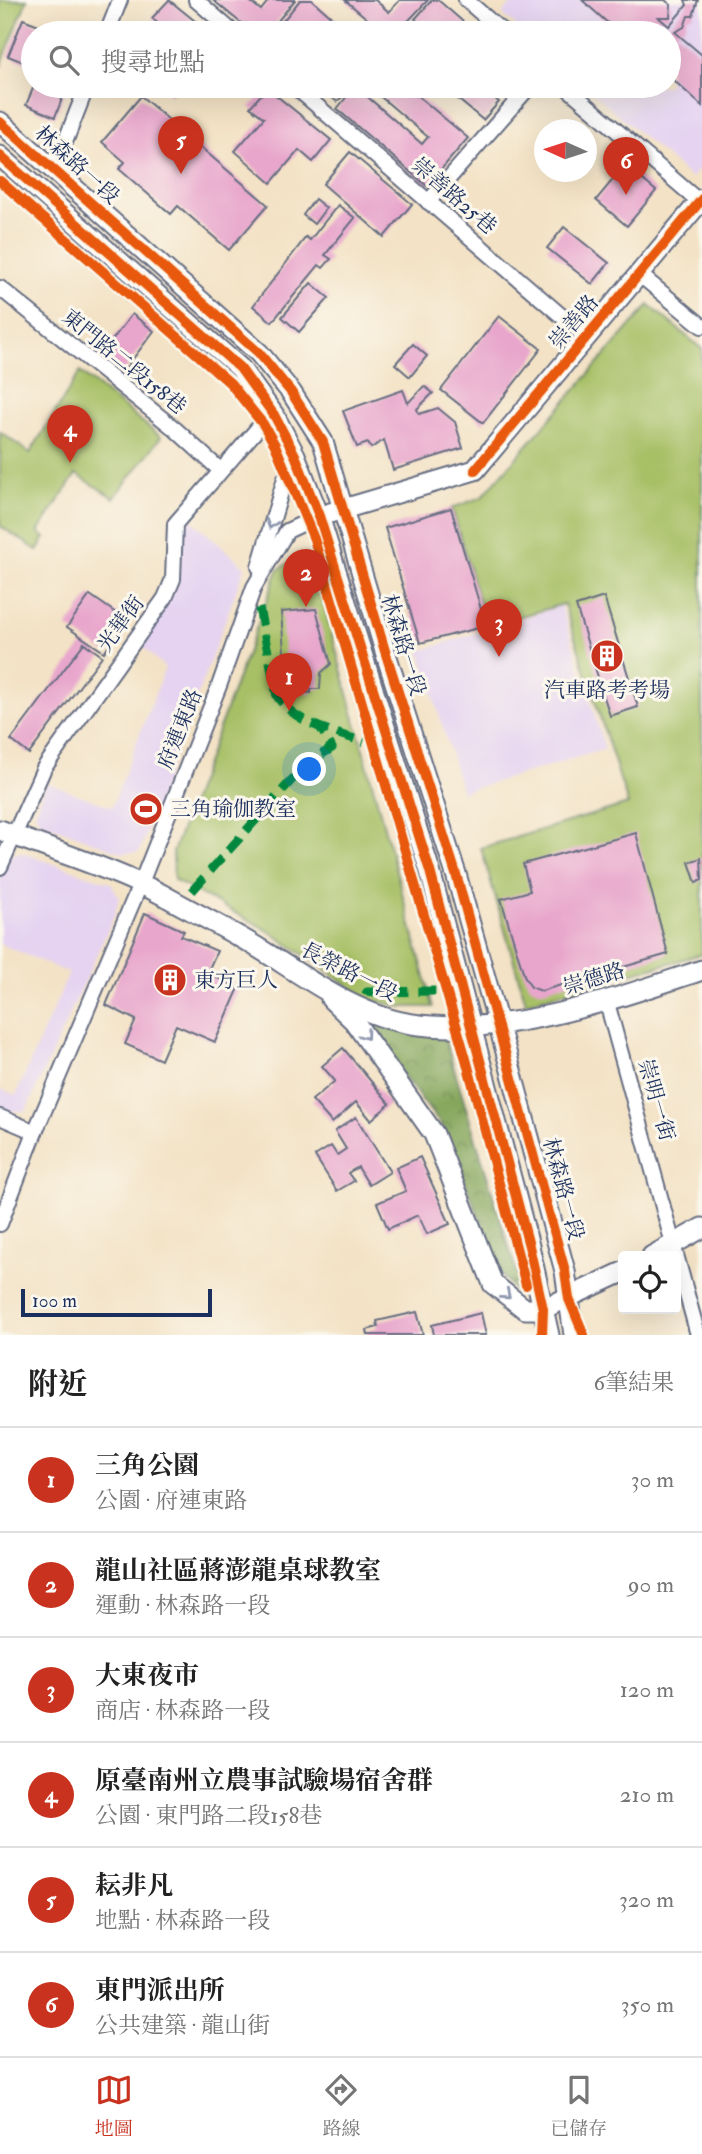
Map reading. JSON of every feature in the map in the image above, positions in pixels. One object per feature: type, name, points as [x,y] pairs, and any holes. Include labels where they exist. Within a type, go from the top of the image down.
[{"type":"street","points":[[112,21],[120,0]]},
{"type":"street","points":[[196,0],[220,21]]},
{"type":"street","points":[[466,0],[490,21]]},
{"type":"street","points":[[50,167],[62,150],[82,98]]},
{"type":"street","name":"崇善路25巷","points":[[308,98],[586,337]]},
{"type":"street","points":[[428,202],[519,98]]},
{"type":"street","points":[[579,98],[701,201]]},
{"type":"street","name":"林森路一段","points":[[0,122],[259,354],[291,392],[323,442],[456,874],[569,1299],[574,1335]]},
{"type":"street","name":"林森路一段","points":[[0,156],[240,368],[274,415],[299,467],[319,516],[430,871],[549,1335]]},
{"type":"street","name":"崇善路","points":[[319,516],[475,470],[701,201]]},
{"type":"street","points":[[639,274],[702,326]]},
{"type":"street","name":"東門路二段158巷","points":[[0,288],[175,429],[220,470]]},
{"type":"street","name":"光華街","points":[[0,867],[11,830],[44,768],[165,598],[173,579],[175,524],[259,427],[274,415]]},
{"type":"street","points":[[254,587],[285,478],[299,467]]},
{"type":"street","name":"府連東路","points":[[0,1224],[35,1132],[143,879],[219,686],[254,587],[287,531],[319,516]]},
{"type":"street","name":"長榮路一段","points":[[0,816],[11,830],[143,879],[259,935],[368,1003],[469,1022],[498,1024]]},
{"type":"street","name":"長榮路一段","points":[[143,879],[318,986],[382,1018],[433,1026],[469,1022]]},
{"type":"street","name":"崇德路","points":[[498,1024],[529,1022],[606,999],[701,976]]},
{"type":"street","points":[[318,986],[355,1021],[435,1134],[493,1284],[525,1309],[543,1309],[618,1274]]},
{"type":"street","name":"崇明一街","points":[[606,999],[698,1335]]},
{"type":"street","points":[[0,1117],[35,1132]]},
{"type":"street","points":[[661,1251],[702,1228]]},
{"type":"street","name":"林森路一段","points":[[569,1299],[584,1335]]},
{"type":"street","name":"林森路一段","points":[[542,1335],[543,1309]]},
{"type":"shaded area","points":[[515,0],[702,0],[702,166],[691,178],[599,98],[681,98],[681,21],[510,21],[502,14]]},
{"type":"shaded area","points":[[188,517],[245,567],[139,852],[122,853],[39,821],[35,811],[47,783],[112,807],[165,668],[138,642],[177,585],[180,526]]},
{"type":"shaded area","points":[[561,606],[605,749],[462,792],[420,651]]},
{"type":"shaded area","points":[[19,852],[111,883],[119,897],[114,916],[26,1111],[10,1111],[0,1107],[0,1089],[16,1095],[69,973],[0,944],[0,874],[7,857]]},
{"type":"green space","points":[[0,0],[27,0],[0,68]]},
{"type":"green space","points":[[649,305],[702,349],[702,954],[526,1003],[481,848],[628,804],[564,604],[486,626],[452,508],[482,497]]},
{"type":"green space","points":[[80,372],[161,437],[114,498],[76,474],[38,532],[45,538],[37,550],[0,526],[0,432],[30,453]]},
{"type":"green space","points":[[294,559],[313,565],[433,1007],[402,1007],[370,1000],[267,930],[174,880],[173,852],[278,570]]},
{"type":"green space","points":[[364,1016],[390,1029],[444,1036],[521,1286],[517,1293],[502,1275],[444,1129],[365,1025]]},
{"type":"building","points":[[169,0],[195,21],[155,21],[152,18]]},
{"type":"building","points":[[213,0],[248,0],[261,10],[269,0],[295,0],[278,21],[238,21]]},
{"type":"building","points":[[300,0],[312,0],[336,21],[283,21]]},
{"type":"building","points":[[345,0],[375,0],[389,12],[400,0],[428,0],[408,21],[370,21]]},
{"type":"building","points":[[432,0],[438,0],[462,21],[417,21],[415,19]]},
{"type":"building","points":[[582,0],[665,0],[671,5],[670,17],[658,17],[663,21],[606,21]]},
{"type":"building","points":[[685,0],[698,0],[693,16],[688,16],[681,29],[681,21],[673,21],[687,5]]},
{"type":"building","points":[[21,24],[21,61],[8,56]]},
{"type":"building","points":[[681,37],[702,55],[702,106],[681,87]]},
{"type":"building","points":[[29,98],[62,98],[55,117],[26,105]]},
{"type":"building","points":[[139,98],[143,98],[268,205],[229,250],[178,206],[171,214],[119,169],[125,162],[102,142]]},
{"type":"building","points":[[258,98],[279,98],[331,140],[313,162],[299,150],[271,183],[235,151],[264,118],[250,107]]},
{"type":"building","points":[[346,98],[369,98],[422,144],[428,137],[382,98],[420,98],[468,138],[427,186],[337,109]]},
{"type":"building","points":[[456,98],[494,98],[499,102],[483,120]]},
{"type":"building","points":[[350,152],[412,204],[384,237],[323,184]]},
{"type":"building","points":[[625,165],[656,191],[627,226],[596,200]]},
{"type":"building","points":[[315,199],[326,208],[314,224],[303,215]]},
{"type":"building","points":[[338,205],[355,218],[325,255],[331,259],[323,268],[319,265],[272,322],[253,306],[306,237],[310,240]]},
{"type":"building","points":[[564,227],[609,263],[592,284],[547,248]]},
{"type":"building","points":[[311,283],[329,298],[299,332],[282,317]]},
{"type":"building","points":[[132,314],[154,331],[119,377],[97,360]]},
{"type":"building","points":[[499,316],[541,349],[483,423],[441,390]]},
{"type":"building","points":[[413,344],[427,356],[410,377],[395,364]]},
{"type":"building","points":[[424,386],[433,393],[417,409],[419,414],[438,408],[455,422],[463,448],[393,470],[384,440],[371,448],[368,443],[357,447],[343,411],[403,390],[408,403]]},
{"type":"building","points":[[451,508],[486,626],[420,643],[385,528]]},
{"type":"building","points":[[90,595],[126,620],[104,652],[67,627]]},
{"type":"building","name":"汽車路考考場","points":[[604,597],[638,707],[610,716],[576,606]]},
{"type":"building","points":[[316,609],[331,664],[321,673],[320,689],[311,689],[311,693],[287,691],[281,612]]},
{"type":"building","points":[[84,643],[102,656],[29,754],[11,740]]},
{"type":"building","points":[[636,833],[668,954],[541,991],[531,987],[525,978],[501,899],[530,891],[523,864]]},
{"type":"building","points":[[701,858],[702,880],[696,883],[689,862]]},
{"type":"building","name":"東方巨人","points":[[145,913],[184,931],[181,936],[217,951],[207,973],[239,988],[215,1042],[176,1025],[161,1060],[125,1044],[136,1020],[106,1005]]},
{"type":"building","points":[[343,1048],[390,1104],[371,1120],[356,1102],[332,1123],[312,1100],[335,1081],[322,1066]]},
{"type":"building","points":[[356,1117],[390,1172],[369,1185],[358,1167],[348,1173],[354,1181],[337,1191],[315,1156],[331,1146],[337,1155],[346,1149],[335,1131]]},
{"type":"building","points":[[420,1157],[450,1224],[427,1234],[418,1215],[388,1229],[377,1203],[406,1191],[396,1168]]},
{"type":"building","points":[[417,1312],[423,1335],[368,1335],[367,1330],[378,1327],[377,1321]]},
{"type":"building","points":[[481,1313],[486,1335],[434,1335],[432,1325]]},
{"type":"marked path","points":[[259,608],[277,696],[294,714],[305,720],[364,742]]},
{"type":"marked path","points":[[192,891],[306,764],[332,748],[320,727]]},
{"type":"marked path","points":[[365,995],[367,992],[436,991]]},
{"type":"cycle path","points":[[0,122],[259,353],[291,392],[323,442],[385,651],[456,874],[565,1271],[569,1299],[584,1335]]},
{"type":"cycle path","points":[[0,156],[240,368],[274,415],[295,455],[319,516],[430,871],[529,1246],[543,1309],[542,1335]]},
{"type":"cycle path","points":[[0,181],[230,383],[263,424],[275,445],[314,539],[466,1059],[526,1285]]},
{"type":"cycle path","points":[[475,470],[702,199]]},
{"type":"place","name":"耘非凡","points":[[181,174]]},
{"type":"place","name":"東門派出所","points":[[626,195]]},
{"type":"place","name":"原臺南州立農事試驗場宿舍群","points":[[70,463]]},
{"type":"place","name":"龍山社區蔣澎龍桌球教室","points":[[306,607]]},
{"type":"place","name":"汽車路考考場","points":[[607,656]]},
{"type":"place","name":"大東夜市","points":[[499,657]]},
{"type":"place","name":"三角公園","points":[[289,711]]},
{"type":"place","name":"三角瑜伽教室","points":[[146,809]]},
{"type":"place","name":"東方巨人","points":[[170,980]]}]
